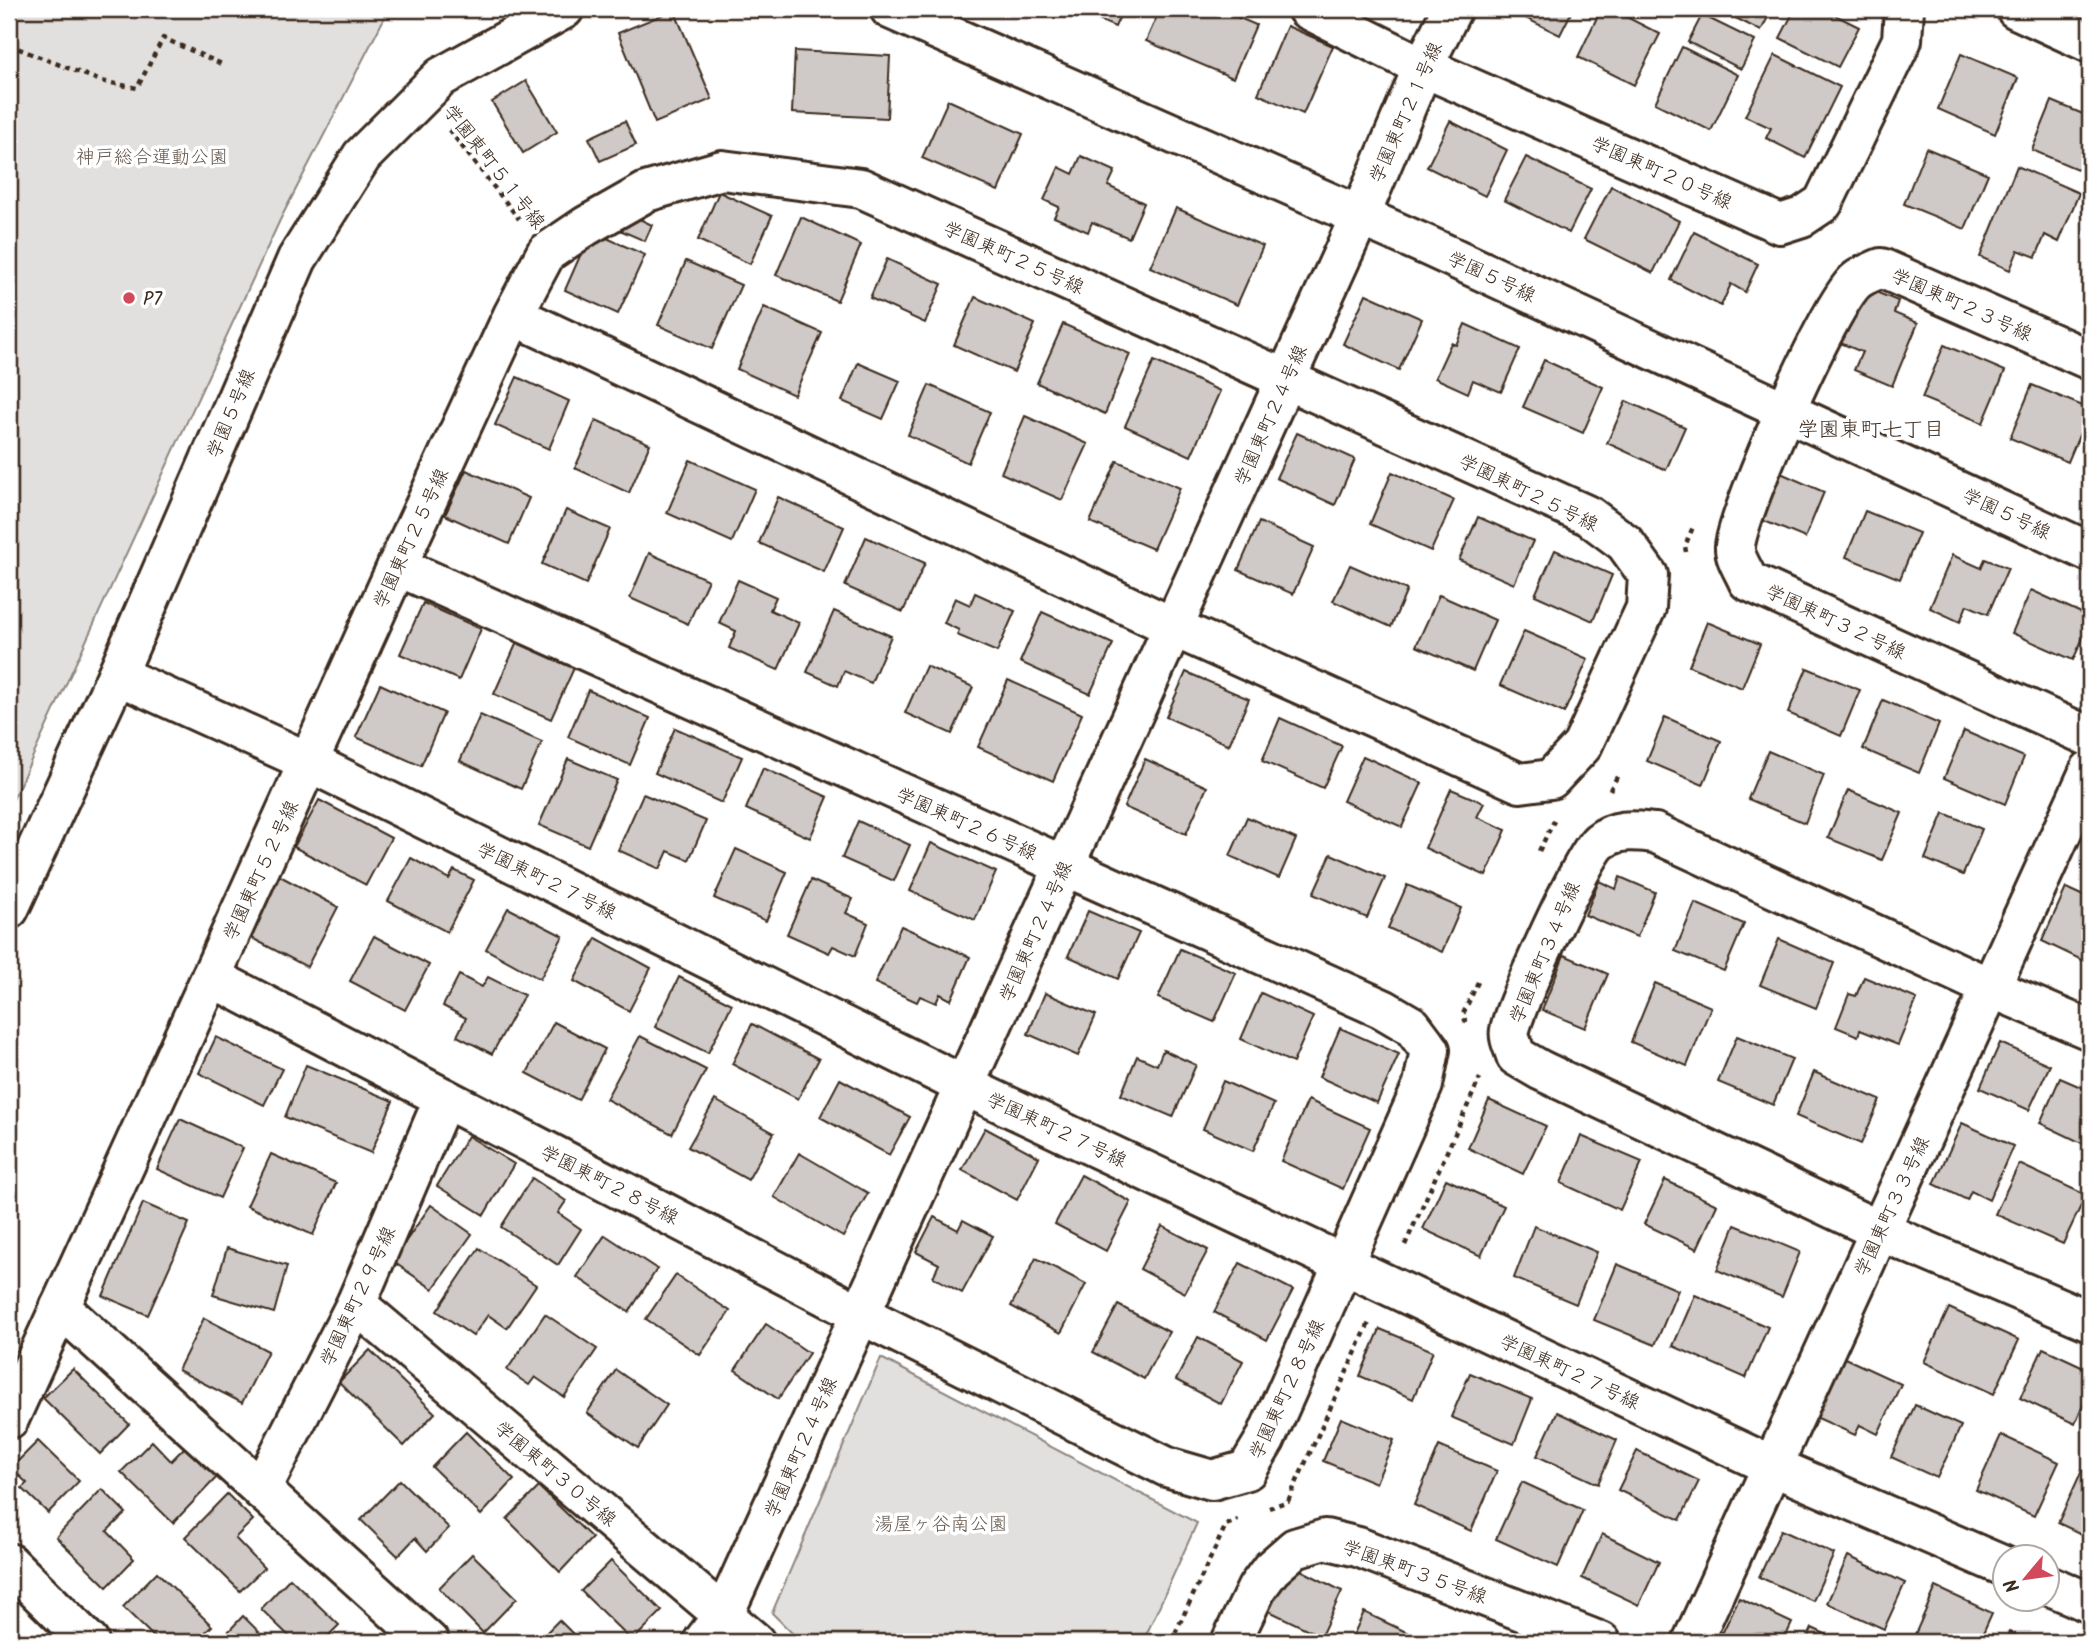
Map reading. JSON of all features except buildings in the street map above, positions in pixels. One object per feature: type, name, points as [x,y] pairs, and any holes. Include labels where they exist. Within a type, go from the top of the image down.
[{"type":"street","name":"学園５号線","points":[[9,909],[117,675],[296,260],[362,156],[441,77],[564,9]]},
{"type":"street","name":"学園５号線","points":[[890,9],[1360,216],[2090,552]]},
{"type":"street","name":"学園東町２０号線","points":[[1307,9],[1423,67],[1780,224],[1802,216],[1823,203],[1902,40],[1904,9]]},
{"type":"street","name":"学園東町２１号線","points":[[1360,216],[1423,67],[1452,9]]},
{"type":"street","points":[[2017,9],[2090,43]]},
{"type":"street","name":"学園東町２５号線","points":[[309,762],[513,316],[546,253],[586,226],[646,192],[722,170],[861,188],[1589,516],[1625,543],[1648,575],[1646,608],[1582,746],[1551,779],[1520,783],[1173,627],[513,316]]},
{"type":"street","name":"学園東町２４号線","points":[[714,1628],[965,1086],[1360,216]]},
{"type":"street","name":"学園東町２３号線","points":[[1786,411],[1838,303],[1857,279],[1881,268],[2090,360]]},
{"type":"street","name":"学園東町３２号線","points":[[1786,411],[1740,522],[1735,550],[1748,581],[2090,737]]},
{"type":"street","name":"学園東町２６号線","points":[[397,566],[1383,1009],[1412,1026],[1430,1050],[1423,1085],[1344,1264]]},
{"type":"street","name":"学園東町２７号線","points":[[117,675],[309,762],[965,1086],[1772,1466],[1990,1560]]},
{"type":"street","name":"学園東町５２号線","points":[[211,977],[309,762]]},
{"type":"street","name":"学園東町３３号線","points":[[1692,1642],[2090,770]]},
{"type":"street","name":"学園東町３４号線","points":[[2090,1030],[1991,988],[1655,833],[1624,830],[1598,842],[1581,866],[1509,1033],[1516,1056],[1540,1070],[1880,1231],[2090,1321]]},
{"type":"street","points":[[9,1419],[211,977]]},
{"type":"street","name":"学園東町２８号線","points":[[211,977],[860,1314],[1167,1467],[1212,1480],[1247,1469],[1265,1440],[1344,1264]]},
{"type":"street","name":"学園東町２９号線","points":[[261,1490],[356,1304],[444,1098]]},
{"type":"street","name":"学園東町３０号線","points":[[356,1304],[714,1628],[755,1642]]},
{"type":"street","points":[[60,1307],[429,1642]]},
{"type":"street","name":"学園東町３５号線","points":[[1231,1642],[1258,1588],[1271,1569],[1295,1548],[1325,1539],[1358,1547],[1601,1642]]},
{"type":"street","points":[[9,1563],[89,1642]]},
{"type":"street","points":[[2060,1590],[2090,1603]]},
{"type":"path","points":[[9,46],[101,81],[137,88],[163,38],[224,65]]},
{"type":"path","name":"学園東町５１号線","points":[[422,96],[546,253]]},
{"type":"green space","name":"神戸総合運動公園","points":[[9,9],[389,9],[280,220],[9,808]]},
{"type":"green space","name":"湯屋ヶ谷南公園","points":[[881,1358],[1197,1523],[1143,1642],[801,1642],[772,1613]]},
{"type":"place","name":"P7","points":[[129,298]]},
{"type":"district","name":"学園東町七丁目","points":[[1871,429]]}]
